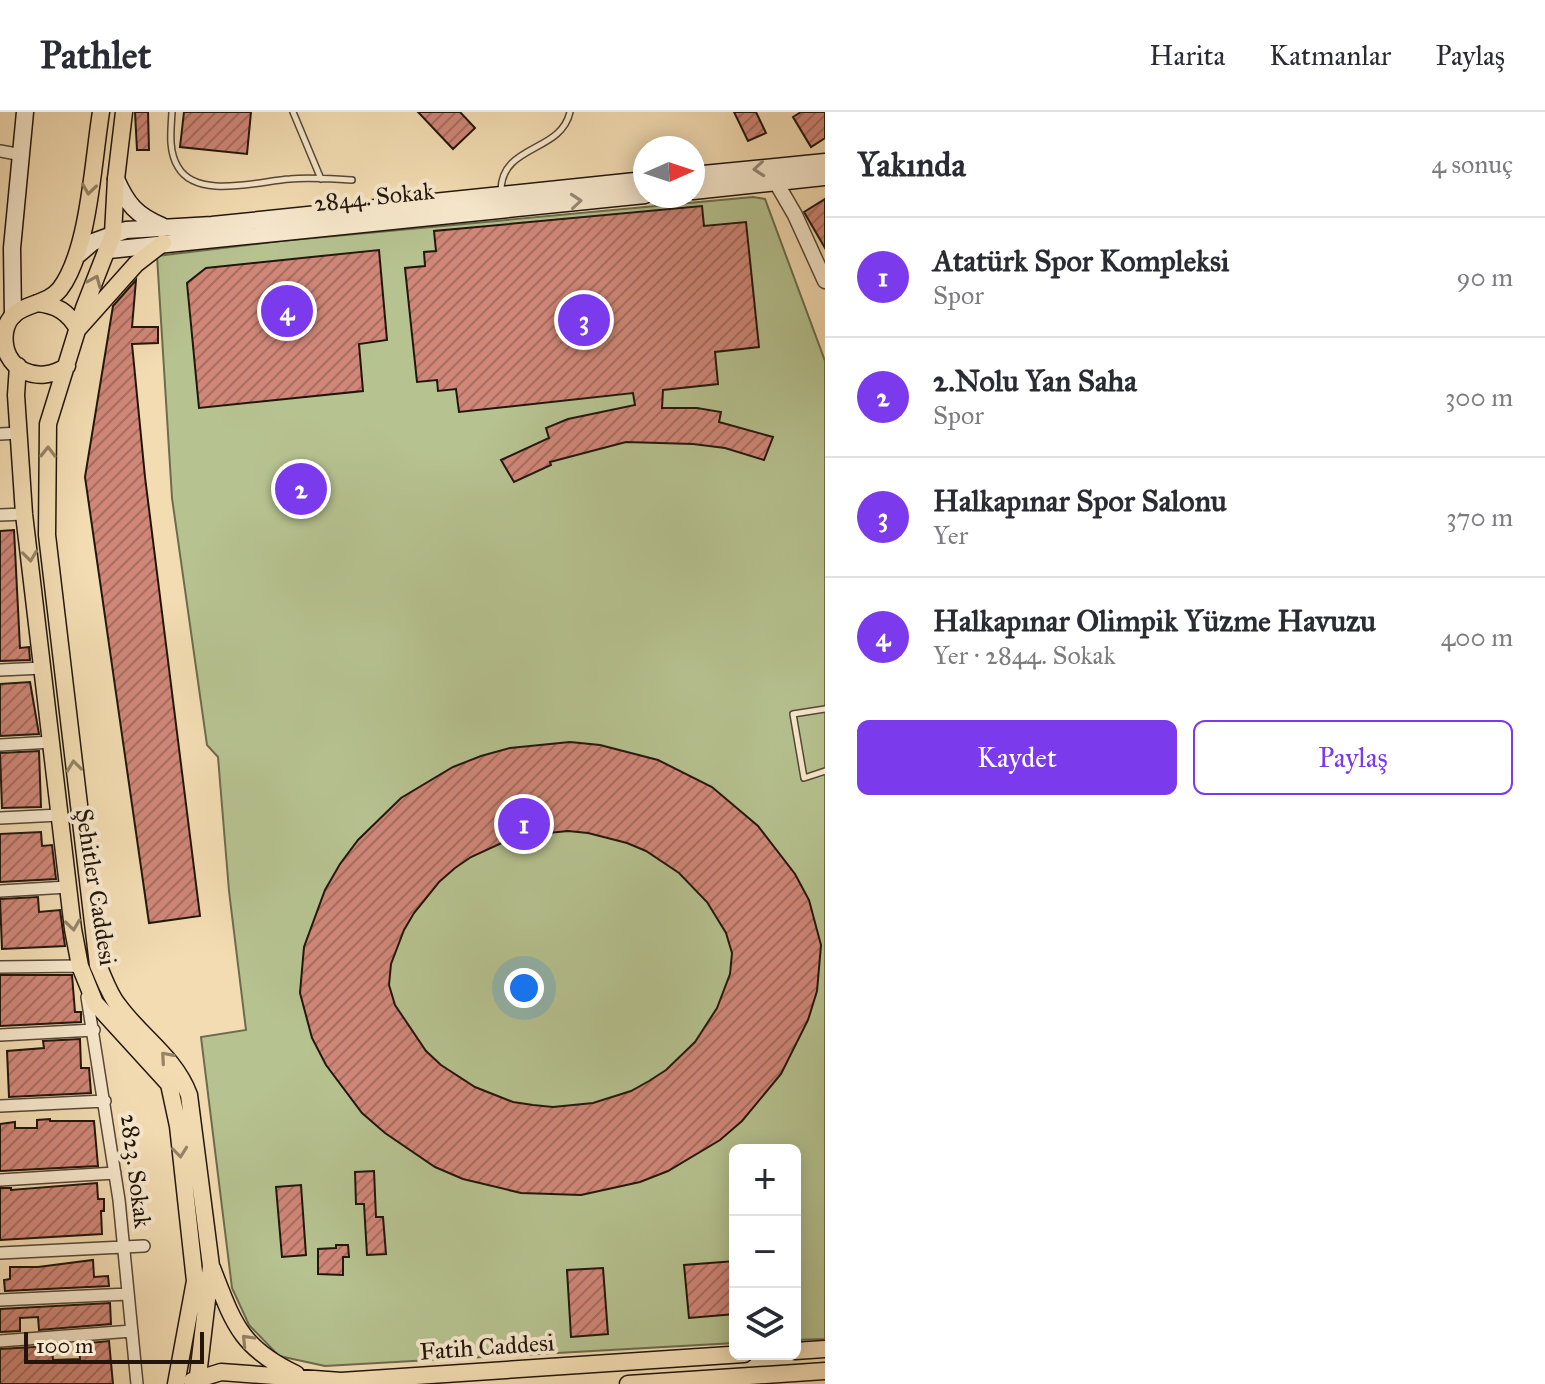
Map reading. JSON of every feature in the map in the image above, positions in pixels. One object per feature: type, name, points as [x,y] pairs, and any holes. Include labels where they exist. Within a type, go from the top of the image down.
[{"type":"main road","points":[[6,325],[6,248],[22,155],[25,112]]},
{"type":"main road","points":[[6,325],[23,307],[59,290],[79,254],[101,112]]},
{"type":"main road","name":"Şehitler Caddesi","points":[[124,112],[111,242],[84,308],[48,424],[47,535],[98,965],[117,1005],[167,1057],[189,1095],[211,1266],[194,1382]]},
{"type":"main road","points":[[705,174],[825,162]]},
{"type":"main road","points":[[705,190],[825,177]]},
{"type":"main road","points":[[35,303],[61,309],[78,329],[165,235],[141,217],[124,197],[116,179]]},
{"type":"main road","name":"2844. Sokak","points":[[111,242],[502,201],[633,182]]},
{"type":"main road","name":"2844. Sokak","points":[[502,201],[633,196]]},
{"type":"main road","points":[[79,254],[93,242],[111,242]]},
{"type":"main road","name":"Şehitler Caddesi","points":[[6,325],[5,344],[18,366],[24,514],[80,966],[95,1003],[169,1084],[178,1126],[195,1281],[176,1384]]},
{"type":"main road","points":[[0,368],[18,366],[26,373],[48,376],[67,366]]},
{"type":"main road","points":[[211,1266],[237,1329],[257,1350],[274,1364],[298,1375],[341,1381]]},
{"type":"main road","points":[[801,1351],[825,1349]]},
{"type":"main road","name":"Fatih Caddesi","points":[[194,1382],[221,1372],[341,1381],[729,1355]]},
{"type":"main road","points":[[628,1384],[825,1371]]},
{"type":"main road","points":[[316,1384],[341,1381]]},
{"type":"street","points":[[0,151],[22,155]]},
{"type":"street","points":[[777,184],[825,281]]},
{"type":"street","points":[[0,434],[19,433]]},
{"type":"street","points":[[0,515],[24,514]]},
{"type":"street","points":[[0,670],[43,668]]},
{"type":"street","points":[[0,745],[52,742]]},
{"type":"street","points":[[0,818],[60,815]]},
{"type":"street","points":[[0,891],[68,887]]},
{"type":"street","points":[[0,967],[80,966]]},
{"type":"street","name":"2823. Sokak","points":[[80,966],[94,1030],[115,1173],[137,1384]]},
{"type":"street","points":[[0,1035],[94,1030]]},
{"type":"street","points":[[0,1106],[105,1101]]},
{"type":"street","points":[[0,1180],[115,1173]]},
{"type":"street","points":[[0,1253],[144,1246]]},
{"type":"street","points":[[0,1300],[128,1294]]},
{"type":"street","points":[[0,1341],[132,1331]]},
{"type":"lane","points":[[172,112],[172,155],[179,171],[202,185],[236,186],[290,179],[352,180]]},
{"type":"lane","points":[[293,112],[321,179]]},
{"type":"lane","points":[[502,201],[502,176],[509,164],[558,135],[570,112]]},
{"type":"lane","points":[[825,709],[793,714],[804,778],[825,771]]},
{"type":"green space","points":[[753,197],[765,199],[825,361],[825,1339],[801,1340],[801,1144],[729,1144],[729,1343],[325,1366],[279,1356],[249,1325],[232,1288],[201,1037],[246,1030],[229,891],[218,757],[207,745],[172,498],[157,256],[281,241],[635,208],[705,208],[705,201]]},
{"type":"building","points":[[135,112],[148,112],[149,150],[137,150]]},
{"type":"building","points":[[184,112],[251,112],[247,154],[180,147]]},
{"type":"building","points":[[418,112],[460,112],[475,128],[453,149]]},
{"type":"building","points":[[734,112],[756,112],[766,133],[748,141]]},
{"type":"building","points":[[801,112],[825,112],[825,138],[811,147],[793,117]]},
{"type":"building","points":[[825,199],[825,248],[804,212]]},
{"type":"building","points":[[681,208],[702,208],[704,226],[746,222],[759,347],[715,352],[718,384],[663,390],[662,408],[721,412],[719,422],[773,437],[764,460],[725,448],[626,442],[550,462],[551,465],[514,482],[501,460],[549,438],[546,428],[568,419],[635,405],[633,393],[459,412],[456,389],[438,391],[437,380],[417,382],[405,268],[425,266],[424,252],[436,251],[434,231]]},
{"type":"building","points":[[379,250],[387,340],[359,344],[363,391],[199,408],[187,283],[206,268]]},
{"type":"building","points":[[136,280],[132,327],[158,327],[158,343],[132,344],[145,477],[200,916],[149,923],[85,477],[113,306]]},
{"type":"building","points":[[14,530],[20,648],[29,647],[30,660],[0,661],[0,531]]},
{"type":"building","points":[[30,682],[39,734],[0,736],[0,684]]},
{"type":"building","points":[[570,742],[600,745],[658,760],[712,787],[758,826],[795,874],[809,900],[821,945],[817,991],[808,1020],[781,1074],[742,1121],[720,1140],[668,1171],[640,1182],[581,1195],[521,1193],[463,1179],[435,1167],[385,1133],[362,1113],[326,1065],[312,1038],[300,993],[304,947],[325,890],[340,864],[358,840],[401,798],[453,767],[510,748]],"holes":[[[568,831],[588,833],[646,851],[679,873],[707,902],[726,933],[732,953],[730,974],[717,1008],[695,1042],[666,1070],[649,1081],[631,1091],[593,1103],[553,1107],[513,1102],[475,1087],[441,1065],[426,1051],[395,1005],[389,985],[391,964],[414,913],[439,882],[471,857],[508,840],[528,835]]]},
{"type":"building","points":[[39,751],[41,807],[2,808],[0,753]]},
{"type":"building","points":[[41,832],[42,846],[52,845],[56,879],[0,882],[0,834]]},
{"type":"building","points":[[38,897],[39,912],[60,910],[65,946],[2,949],[0,899]]},
{"type":"building","points":[[0,975],[72,975],[75,1012],[81,1012],[81,1022],[0,1026]]},
{"type":"building","points":[[80,1039],[81,1068],[89,1068],[91,1093],[9,1097],[7,1051],[44,1048],[43,1041]]},
{"type":"building","points":[[37,1120],[94,1121],[98,1166],[0,1171],[0,1124],[15,1122],[15,1128],[37,1128]]},
{"type":"building","points":[[374,1171],[376,1217],[383,1217],[386,1254],[367,1255],[364,1204],[356,1204],[355,1172]]},
{"type":"building","points":[[97,1183],[98,1199],[104,1199],[102,1234],[0,1240],[0,1188],[11,1190]]},
{"type":"building","points":[[301,1185],[306,1255],[282,1257],[276,1187]]},
{"type":"building","points":[[336,1245],[348,1245],[349,1257],[343,1257],[343,1275],[318,1274],[318,1249],[336,1248]]},
{"type":"building","points":[[93,1260],[94,1277],[108,1276],[109,1286],[5,1291],[4,1280],[10,1279],[10,1267]]},
{"type":"building","points":[[729,1261],[729,1315],[689,1318],[684,1265]]},
{"type":"building","points":[[603,1268],[608,1334],[571,1337],[567,1270]]},
{"type":"building","points":[[110,1303],[111,1324],[39,1330],[38,1317],[20,1318],[20,1331],[0,1332],[0,1309]]},
{"type":"building","points":[[109,1341],[113,1384],[0,1384],[0,1349],[52,1346],[53,1360],[80,1359],[79,1344]]},
{"type":"place","name":"Halkapınar Olimpik Yüzme Havuzu","points":[[287,311]]},
{"type":"place","name":"Halkapınar Spor Salonu","points":[[584,320]]},
{"type":"place","name":"2.Nolu Yan Saha","points":[[301,489]]},
{"type":"place","name":"Atatürk Spor Kompleksi","points":[[524,824]]}]
